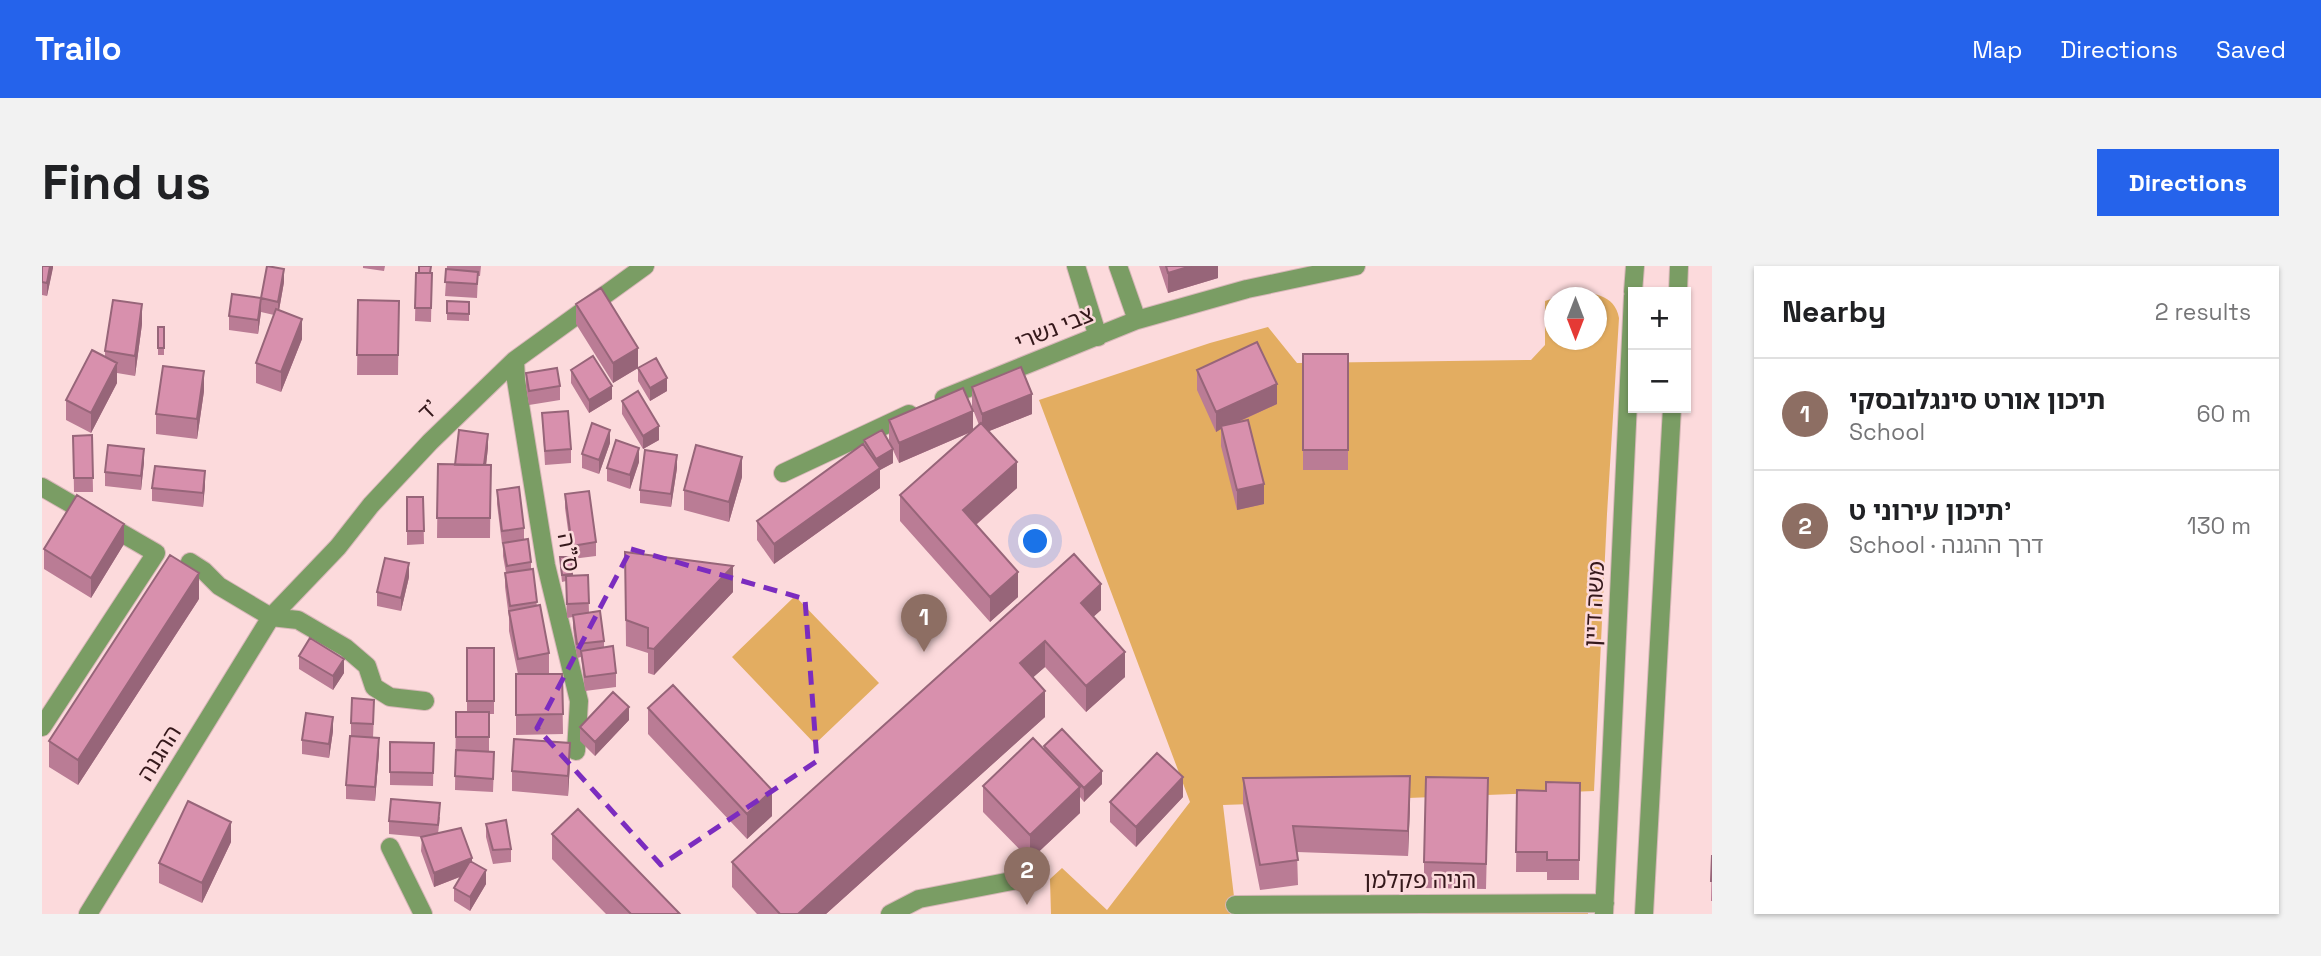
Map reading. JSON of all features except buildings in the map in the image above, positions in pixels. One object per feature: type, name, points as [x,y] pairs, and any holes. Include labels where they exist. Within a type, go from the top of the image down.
[{"type":"street","name":"ד'","points":[[271,617],[338,547],[371,505],[430,442],[515,360],[645,266]]},
{"type":"street","points":[[1076,266],[1098,337]]},
{"type":"street","points":[[1118,266],[1137,320]]},
{"type":"street","name":"צבי נשרי","points":[[783,473],[947,396],[1137,320],[1247,289],[1356,266]]},
{"type":"street","name":"משה דיין","points":[[1634,287],[1635,266]]},
{"type":"street","points":[[1678,287],[1679,266]]},
{"type":"street","name":"משה דיין","points":[[1604,909],[1630,350]]},
{"type":"street","name":"ס\"ה","points":[[515,360],[545,565],[579,701],[576,751]]},
{"type":"street","points":[[1644,914],[1672,413]]},
{"type":"street","points":[[42,487],[156,553],[43,722]]},
{"type":"street","points":[[190,562],[219,586],[271,617],[298,621],[345,648],[367,666],[374,687],[390,697],[425,701]]},
{"type":"street","name":"ההגנה","points":[[88,914],[271,617]]},
{"type":"street","points":[[390,847],[423,914]]},
{"type":"street","points":[[890,914],[919,899],[1022,879]]},
{"type":"street","name":"הניה פקלמן","points":[[1235,905],[1604,909]]},
{"type":"highlighted area","points":[[631,549],[805,599],[817,761],[661,865],[537,728]]},
{"type":"shaded area","points":[[1607,299],[1617,310],[1619,318],[1594,791],[1223,805],[1235,905],[1588,903],[1588,914],[1051,914],[1050,879],[1062,868],[1107,910],[1190,802],[1039,400],[1210,343],[1268,327],[1297,363],[1531,360],[1544,346],[1544,350],[1607,350]]},
{"type":"shaded area","points":[[795,596],[879,683],[815,744],[732,657]]},
{"type":"place","name":"תיכון אורט סינגלובסקי","points":[[924,652]]},
{"type":"place","name":"תיכון עירוני ט'","points":[[1027,905]]}]
